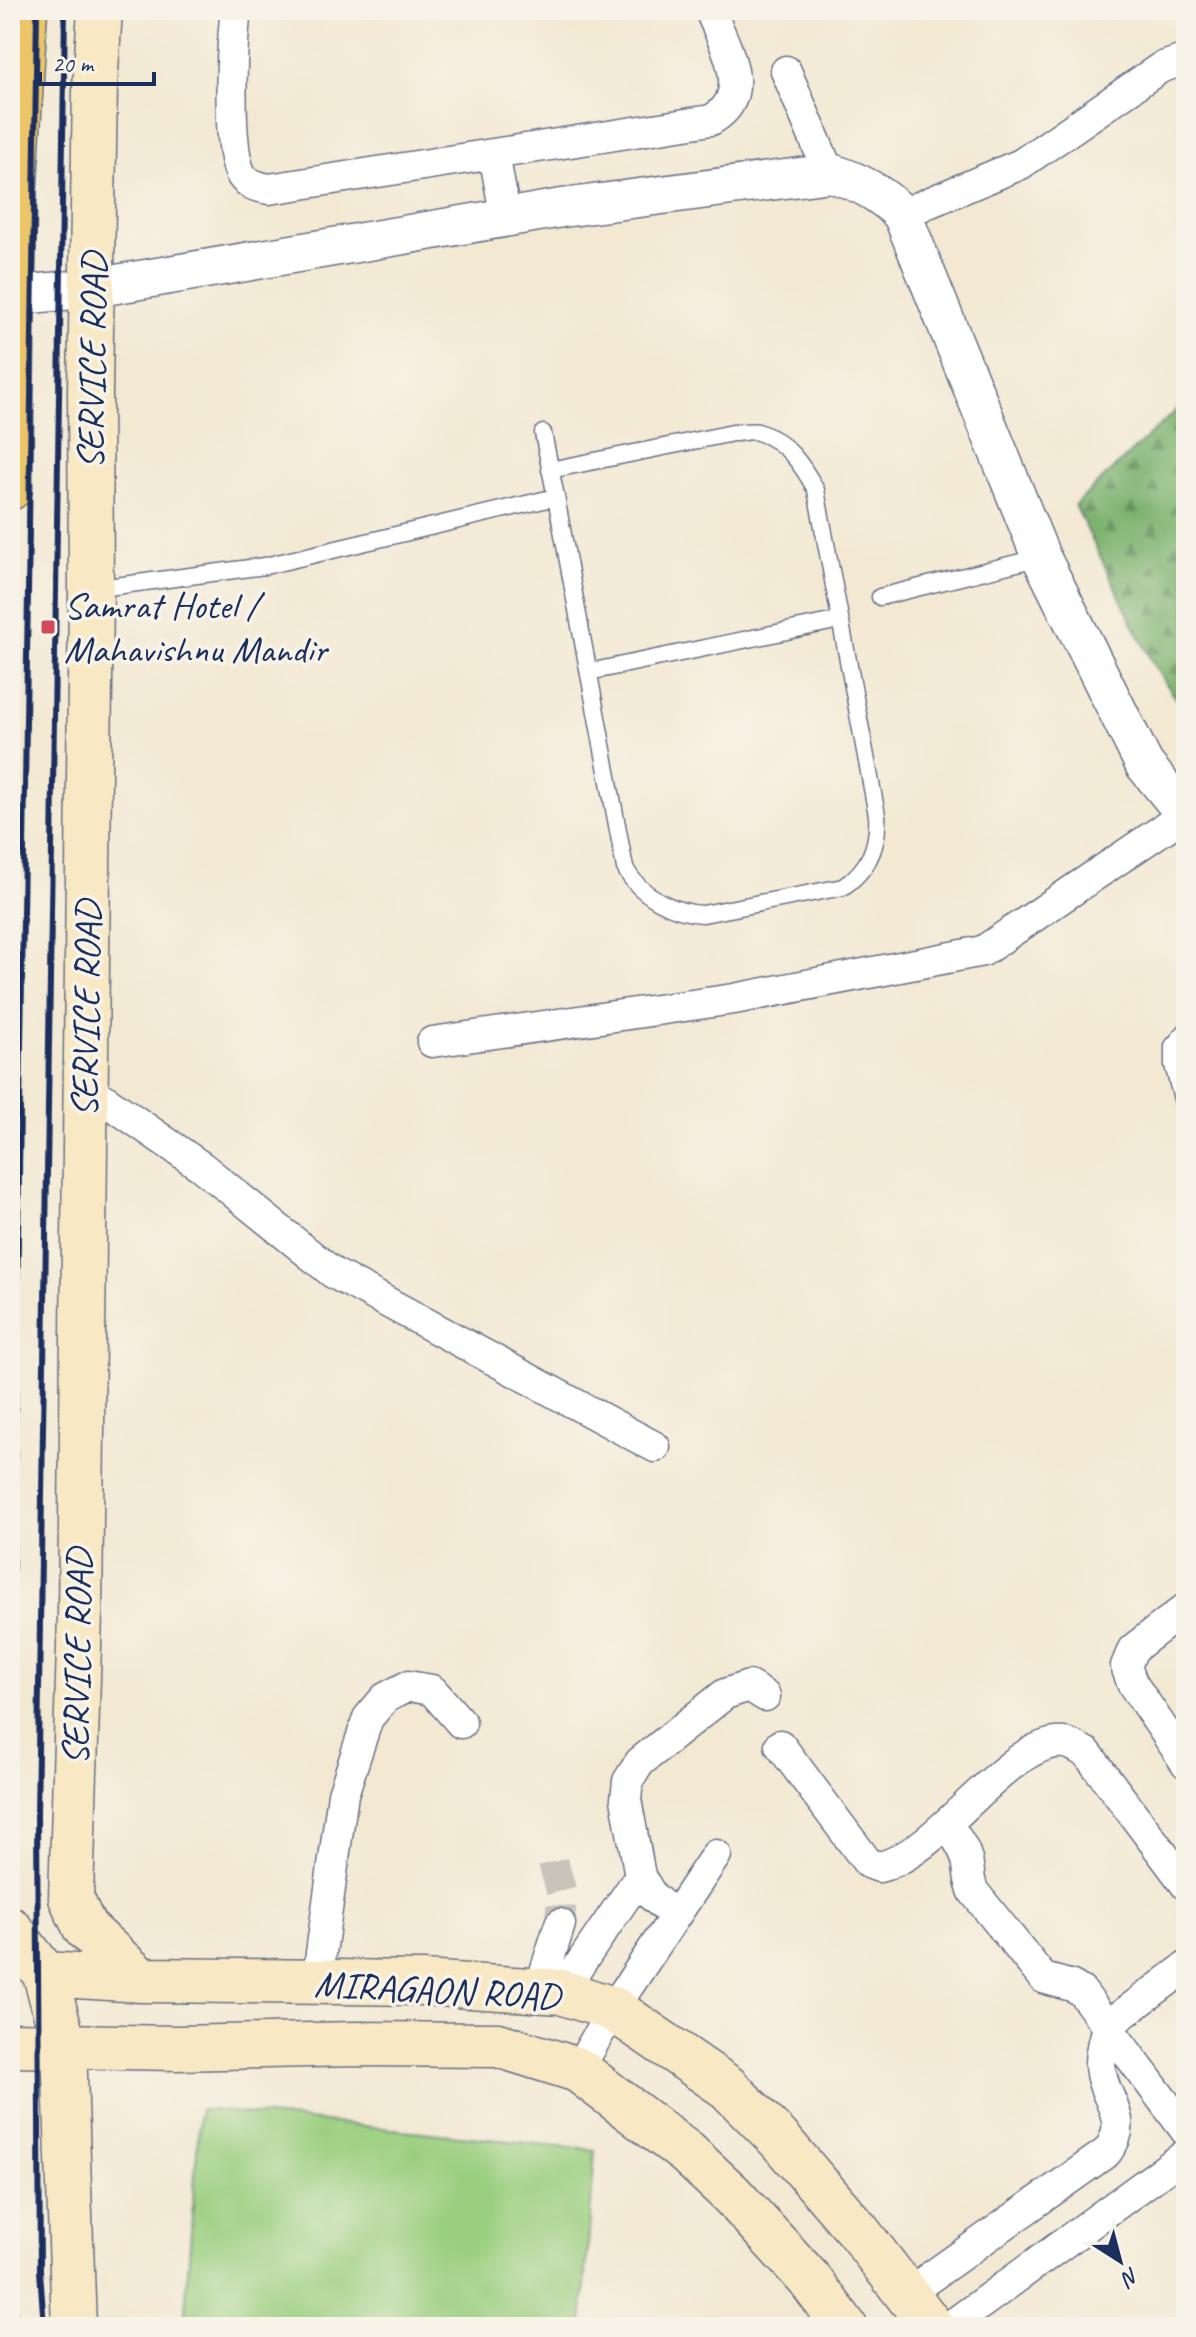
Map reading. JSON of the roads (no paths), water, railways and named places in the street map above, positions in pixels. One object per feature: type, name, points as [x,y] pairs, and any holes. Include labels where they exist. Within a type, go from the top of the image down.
[{"type":"highway","points":[[10,488],[14,201],[25,10]]},
{"type":"main road","name":"SERVICE ROAD","points":[[100,10],[95,86],[90,391],[91,590],[80,1615],[71,1898],[85,1928],[141,1980]]},
{"type":"main road","points":[[10,1929],[45,1974],[64,2045],[74,2327]]},
{"type":"main road","name":"MIRAGAON ROAD","points":[[45,1974],[141,1980],[423,1983],[550,1991],[613,2009],[727,2087],[778,2138],[858,2231],[919,2311]]},
{"type":"main road","name":"MIRAGAON ROAD","points":[[10,2045],[177,2048],[498,2045],[578,2070],[687,2153],[731,2194],[809,2279],[845,2327]]},
{"type":"street","points":[[236,10],[233,33],[233,152],[243,179],[269,189],[711,120],[720,115],[734,94],[736,76],[710,10]]},
{"type":"street","points":[[902,214],[1021,164],[1160,68],[1186,59]]},
{"type":"street","points":[[786,71],[829,173]]},
{"type":"street","points":[[494,154],[506,219]]},
{"type":"street","points":[[12,296],[93,288],[562,208],[829,173],[871,188],[902,214],[1041,557],[1144,764],[1185,815],[983,951],[734,999],[432,1042]]},
{"type":"street","points":[[85,1086],[202,1167],[333,1273],[655,1447]]},
{"type":"street","points":[[1185,1760],[1132,1683],[1126,1666],[1133,1649],[1186,1608]]},
{"type":"street","points":[[317,1982],[343,1794],[368,1718],[385,1698],[408,1686],[432,1690],[461,1723]]},
{"type":"street","points":[[674,1915],[652,1896],[640,1876],[626,1799],[628,1781],[640,1762],[725,1694],[749,1686],[765,1696]]},
{"type":"street","points":[[780,1745],[868,1863],[879,1867],[906,1855],[947,1824],[1016,1760],[1043,1747],[1065,1743],[1087,1753],[1186,1885]]},
{"type":"street","points":[[947,1824],[964,1850],[968,1862],[968,1881],[974,1892],[1043,1978],[1082,1992],[1186,2131]]},
{"type":"street","points":[[578,2070],[613,2009],[716,1855]]},
{"type":"street","points":[[550,1991],[640,1876]]},
{"type":"street","points":[[550,1991],[560,1924]]},
{"type":"street","points":[[919,2311],[1107,2152],[1116,2141],[1119,2130],[1116,2109],[1106,2093],[1100,2063],[1107,2026],[1186,1967]]},
{"type":"street","points":[[949,2327],[1186,2154]]},
{"type":"lane","points":[[543,433],[625,868],[632,881],[644,892],[688,913],[703,914],[843,887],[870,862],[878,832],[816,490],[802,464],[781,444],[756,431],[550,470]]},
{"type":"lane","points":[[91,590],[265,566],[556,497]]},
{"type":"lane","points":[[880,597],[1041,557]]},
{"type":"lane","points":[[589,672],[840,620]]},
{"type":"lane","points":[[1186,1031],[1173,1046],[1173,1065],[1186,1114]]},
{"type":"tunnel","points":[[553,1862],[562,1893],[560,1924]]},
{"type":"railway","points":[[10,1755],[37,10]]},
{"type":"railway","points":[[44,2327],[40,2271],[37,1816],[65,10]]},
{"type":"railway","points":[[10,1960],[12,2273],[16,2327]]},
{"type":"place","name":"Samrat Hotel / Mahavishnu Mandir","points":[[48,627]]}]
